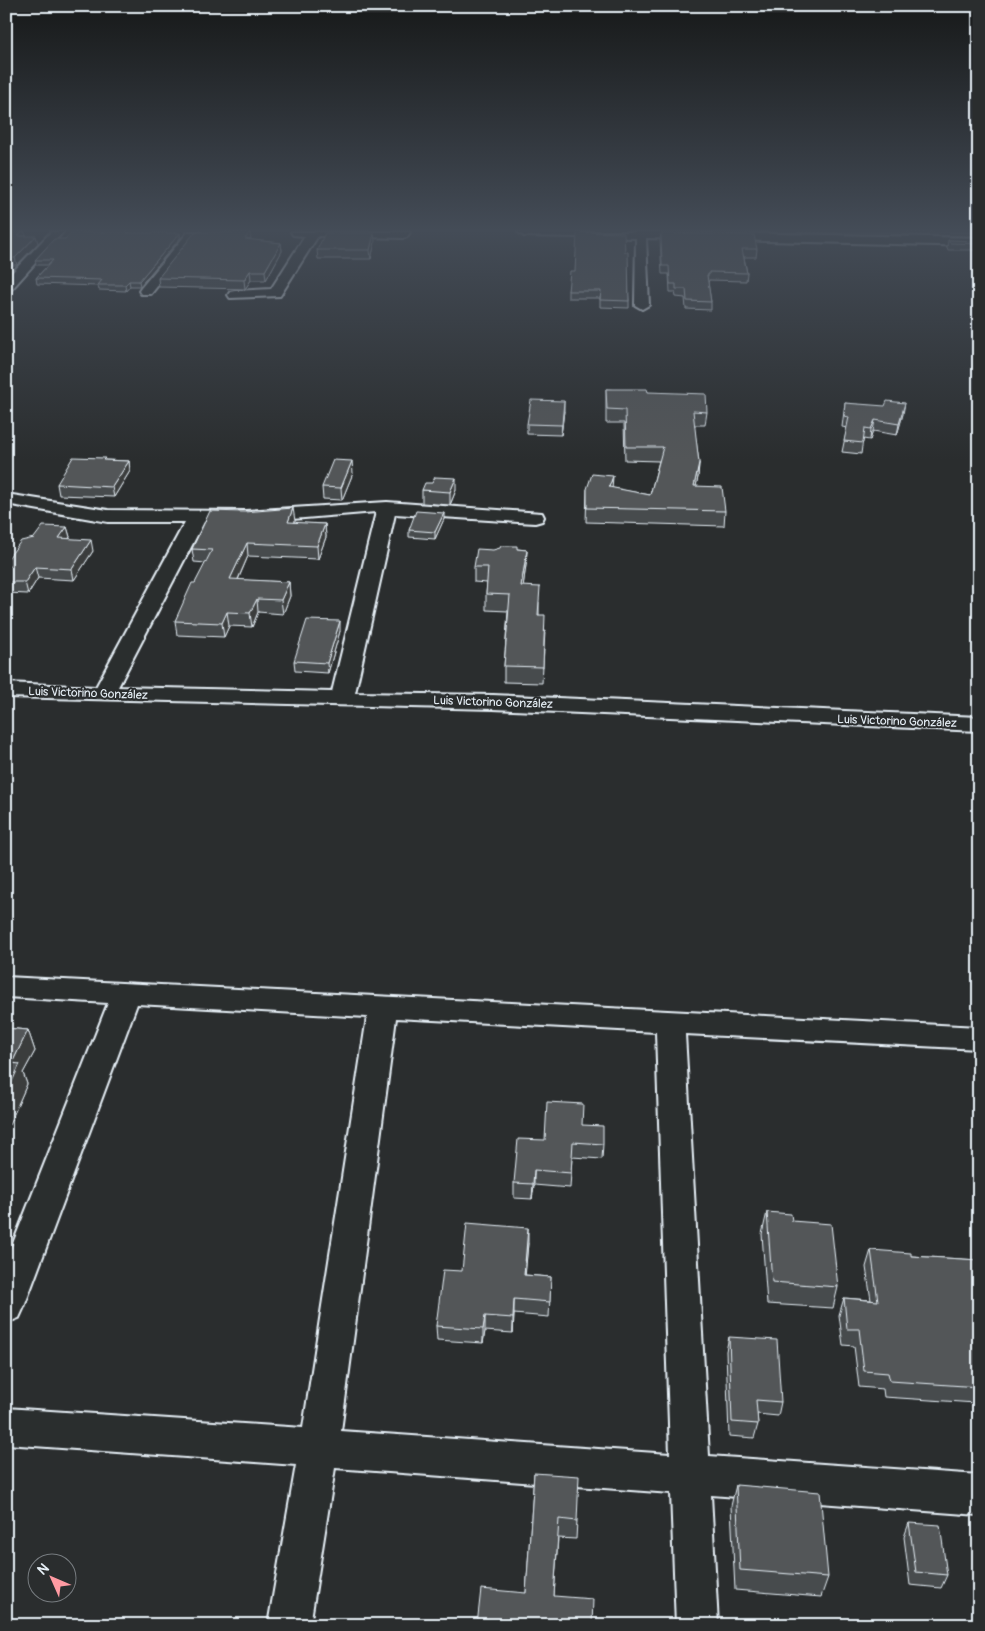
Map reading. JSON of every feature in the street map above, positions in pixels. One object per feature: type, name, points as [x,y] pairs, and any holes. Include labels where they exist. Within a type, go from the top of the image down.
[{"type":"street","points":[[8,503],[108,516],[246,517],[387,507],[535,517]]},
{"type":"street","points":[[342,699],[387,507]]},
{"type":"street","points":[[103,694],[197,516]]},
{"type":"street","name":"Luis Victorino González","points":[[6,690],[611,706],[979,724]]},
{"type":"street","points":[[6,988],[979,1038]]},
{"type":"street","points":[[6,1307],[126,994]]},
{"type":"street","points":[[289,1625],[319,1448],[383,1007]]},
{"type":"street","points":[[670,1022],[691,1474],[696,1625]]},
{"type":"street","points":[[6,1426],[979,1495]]},
{"type":"building","points":[[606,389],[647,389],[648,392],[706,394],[707,412],[693,411],[699,463],[694,486],[722,487],[725,511],[587,508],[587,489],[592,474],[613,476],[609,487],[650,495],[663,447],[626,447],[625,410],[607,409]]},
{"type":"building","points":[[531,400],[564,401],[562,425],[527,424]]},
{"type":"building","points":[[887,401],[905,403],[899,424],[875,420],[871,429],[865,428],[863,443],[844,441],[849,417],[844,416],[845,403],[885,406]]},
{"type":"building","points":[[73,457],[129,461],[112,487],[57,484]]},
{"type":"building","points":[[333,460],[352,461],[341,488],[322,487]]},
{"type":"building","points":[[435,477],[456,478],[450,492],[422,490],[425,483],[432,483]]},
{"type":"building","points":[[293,508],[288,522],[325,524],[317,546],[247,543],[230,579],[289,582],[281,600],[257,599],[250,613],[227,612],[222,623],[175,621],[192,583],[195,583],[212,550],[192,549],[210,511],[244,512]]},
{"type":"building","points":[[416,511],[444,513],[435,532],[409,530]]},
{"type":"building","points":[[43,526],[67,527],[59,538],[91,540],[72,569],[35,567],[25,582],[6,582],[6,571],[10,566],[6,566],[6,561],[21,541],[34,538]]},
{"type":"building","points":[[501,546],[517,546],[517,549],[527,550],[521,586],[540,587],[538,615],[545,615],[543,667],[504,666],[510,595],[486,594],[488,567],[474,567],[477,549],[493,550]]},
{"type":"building","points":[[307,620],[340,621],[327,663],[294,661]]},
{"type":"building","points":[[6,1028],[28,1030],[12,1063],[20,1064],[6,1095]]},
{"type":"building","points":[[547,1102],[583,1104],[582,1125],[603,1126],[603,1144],[573,1142],[571,1173],[534,1170],[533,1184],[514,1183],[518,1139],[545,1140]]},
{"type":"building","points":[[767,1212],[791,1214],[792,1221],[831,1224],[838,1287],[772,1282]]},
{"type":"building","points":[[467,1223],[528,1228],[524,1275],[551,1277],[550,1302],[514,1299],[513,1318],[485,1316],[483,1329],[436,1326],[443,1270],[462,1271]]},
{"type":"building","points":[[871,1250],[911,1253],[911,1256],[979,1260],[979,1387],[890,1381],[888,1373],[864,1371],[859,1329],[847,1329],[844,1298],[878,1301]]},
{"type":"building","points":[[729,1337],[777,1340],[781,1402],[756,1400],[758,1424],[732,1422]]},
{"type":"building","points":[[534,1473],[579,1476],[577,1521],[559,1519],[554,1596],[593,1599],[592,1625],[477,1625],[481,1589],[526,1593]]},
{"type":"building","points":[[736,1485],[820,1492],[828,1577],[740,1570]]},
{"type":"building","points":[[909,1523],[940,1525],[947,1575],[916,1572]]}]
